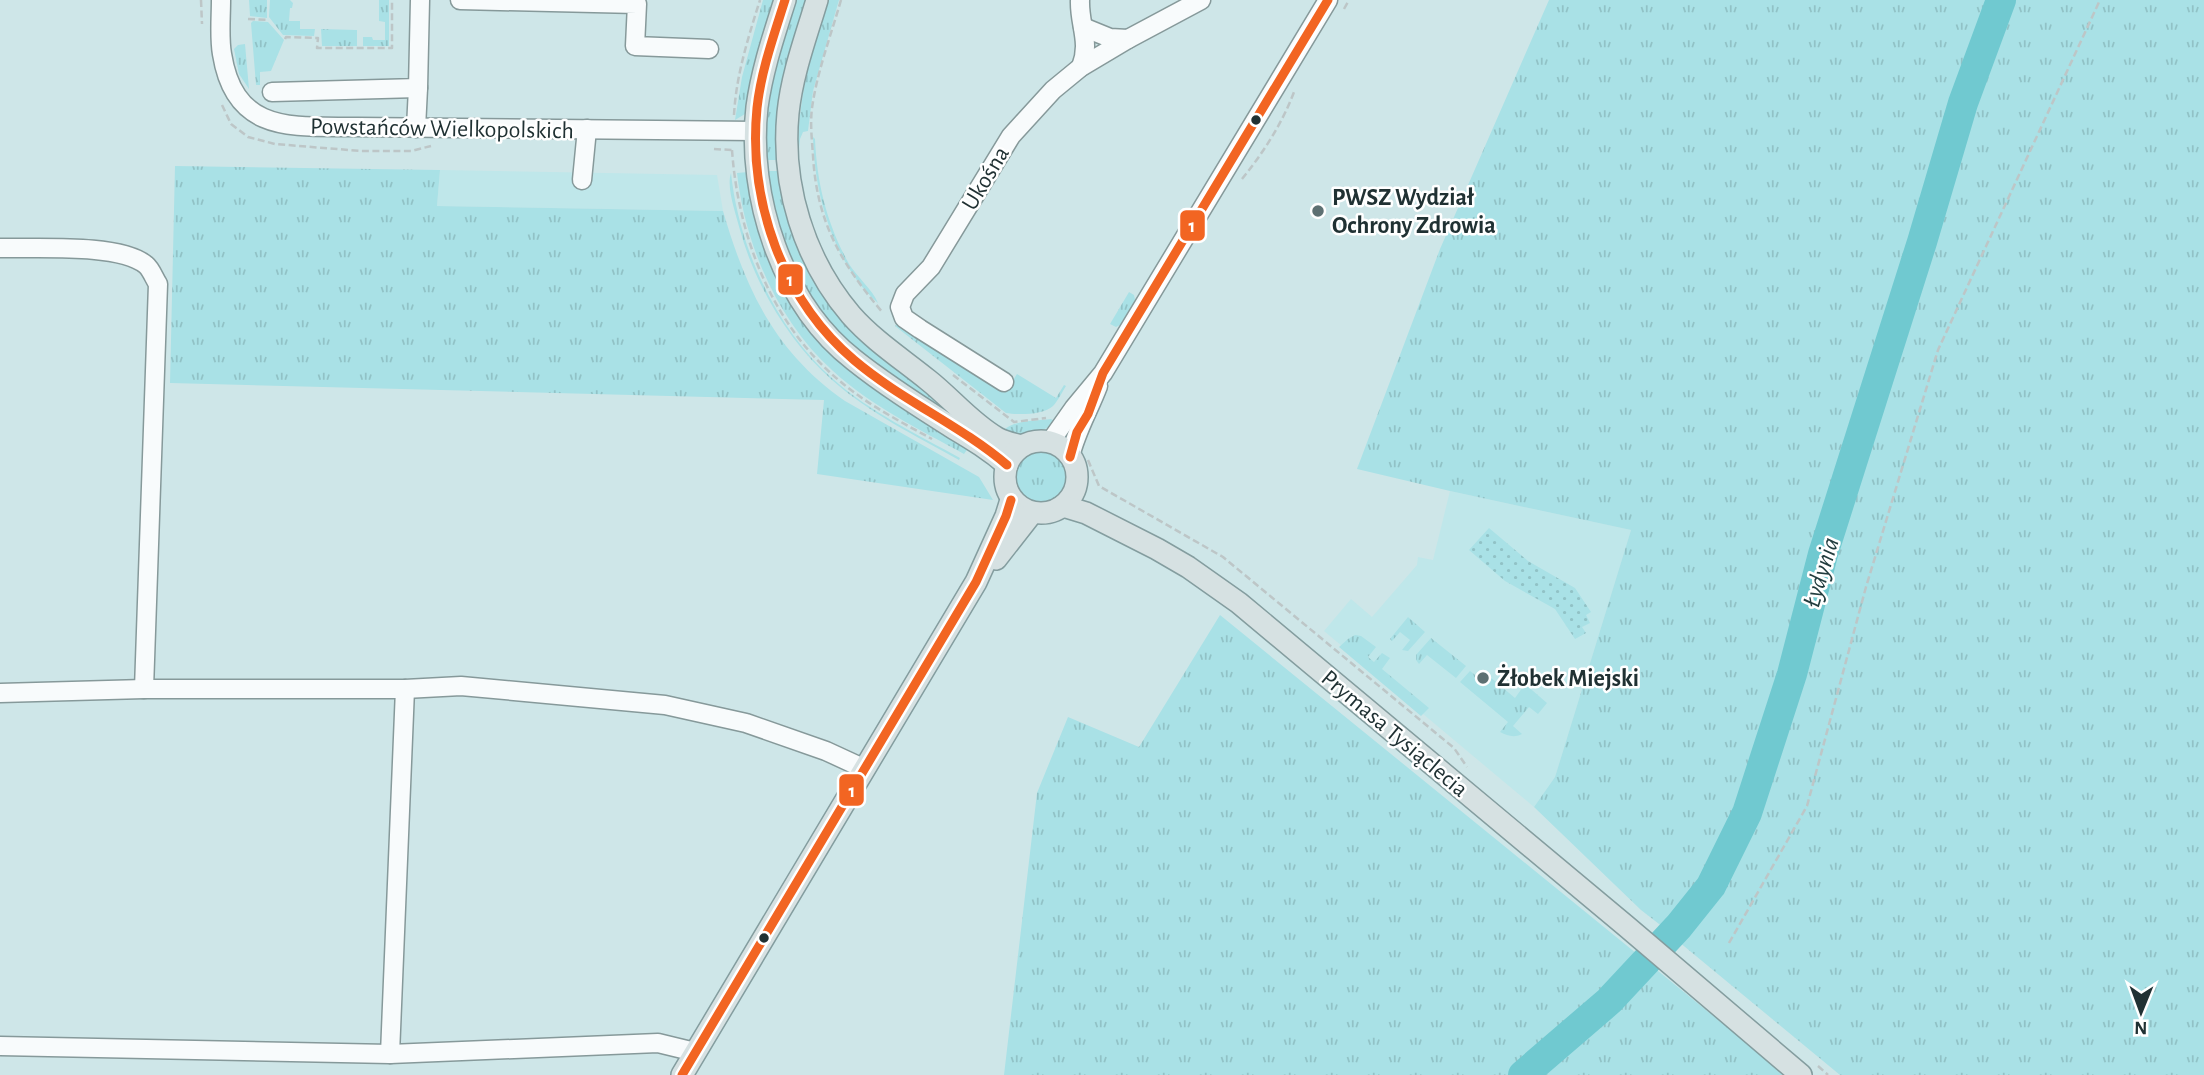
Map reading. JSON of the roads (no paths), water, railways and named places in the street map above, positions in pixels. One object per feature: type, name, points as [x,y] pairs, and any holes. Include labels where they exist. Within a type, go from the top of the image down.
[{"type":"main road","points":[[785,0],[764,70],[755,131],[760,195],[771,235],[788,274],[820,325],[851,358],[988,449],[1007,465]]},
{"type":"main road","points":[[817,0],[793,80],[787,133],[788,164],[796,210],[817,263],[852,316],[885,346],[996,438],[1022,446]]},
{"type":"main road","points":[[1034,442],[1051,442],[1066,451],[1076,468],[1077,481],[1073,495],[1063,506],[1050,512],[1032,513],[1023,510],[1011,500],[1006,486],[1004,474],[1007,465],[1013,454],[1022,446],[1034,442]]},
{"type":"main road","name":"Prymasa Tysiąclecia","points":[[1077,481],[1083,492],[1157,549]]},
{"type":"main road","points":[[682,1075],[976,582],[1011,500]]},
{"type":"main road","name":"Prymasa Tysiąclecia","points":[[1063,506],[1086,513],[1157,549],[1238,603],[1801,1075]]},
{"type":"main road","points":[[976,582],[1032,513]]},
{"type":"street","name":"Powstańców Wielkopolskich","points":[[221,0],[222,53],[228,79],[234,92],[250,111],[276,123],[296,126],[755,131]]},
{"type":"street","points":[[416,128],[420,0]]},
{"type":"street","points":[[460,0],[637,4],[635,47],[709,49]]},
{"type":"street","points":[[1080,0],[1079,14],[1087,54],[1081,67]]},
{"type":"street","name":"Ukośna","points":[[1004,382],[904,317],[900,307],[905,295],[931,267],[1011,136],[1053,90],[1081,67],[1201,0]]},
{"type":"street","points":[[1070,457],[1070,428],[1074,408],[1103,373],[1328,0]]},
{"type":"street","points":[[1083,27],[1110,38],[1128,39]]},
{"type":"street","points":[[272,92],[418,88]]},
{"type":"street","points":[[582,180],[587,129]]},
{"type":"street","points":[[0,248],[94,250],[123,254],[147,265],[158,284],[144,689]]},
{"type":"street","points":[[1051,442],[1070,428]]},
{"type":"street","points":[[0,692],[405,689],[461,685],[664,705],[746,723],[826,751],[865,769]]},
{"type":"street","points":[[390,1054],[405,689]]},
{"type":"street","points":[[0,1046],[390,1054],[658,1043],[695,1052]]},
{"type":"waterway","name":"Łydynia","points":[[1523,1075],[1609,1001],[1679,926],[1711,886],[1747,813],[1792,674],[1823,554],[1963,103],[2001,0]]},
{"type":"place","name":"PWSZ Wydział Ochrony Zdrowia","points":[[1318,211]]},
{"type":"place","name":"Żłobek Miejski","points":[[1483,678]]}]
